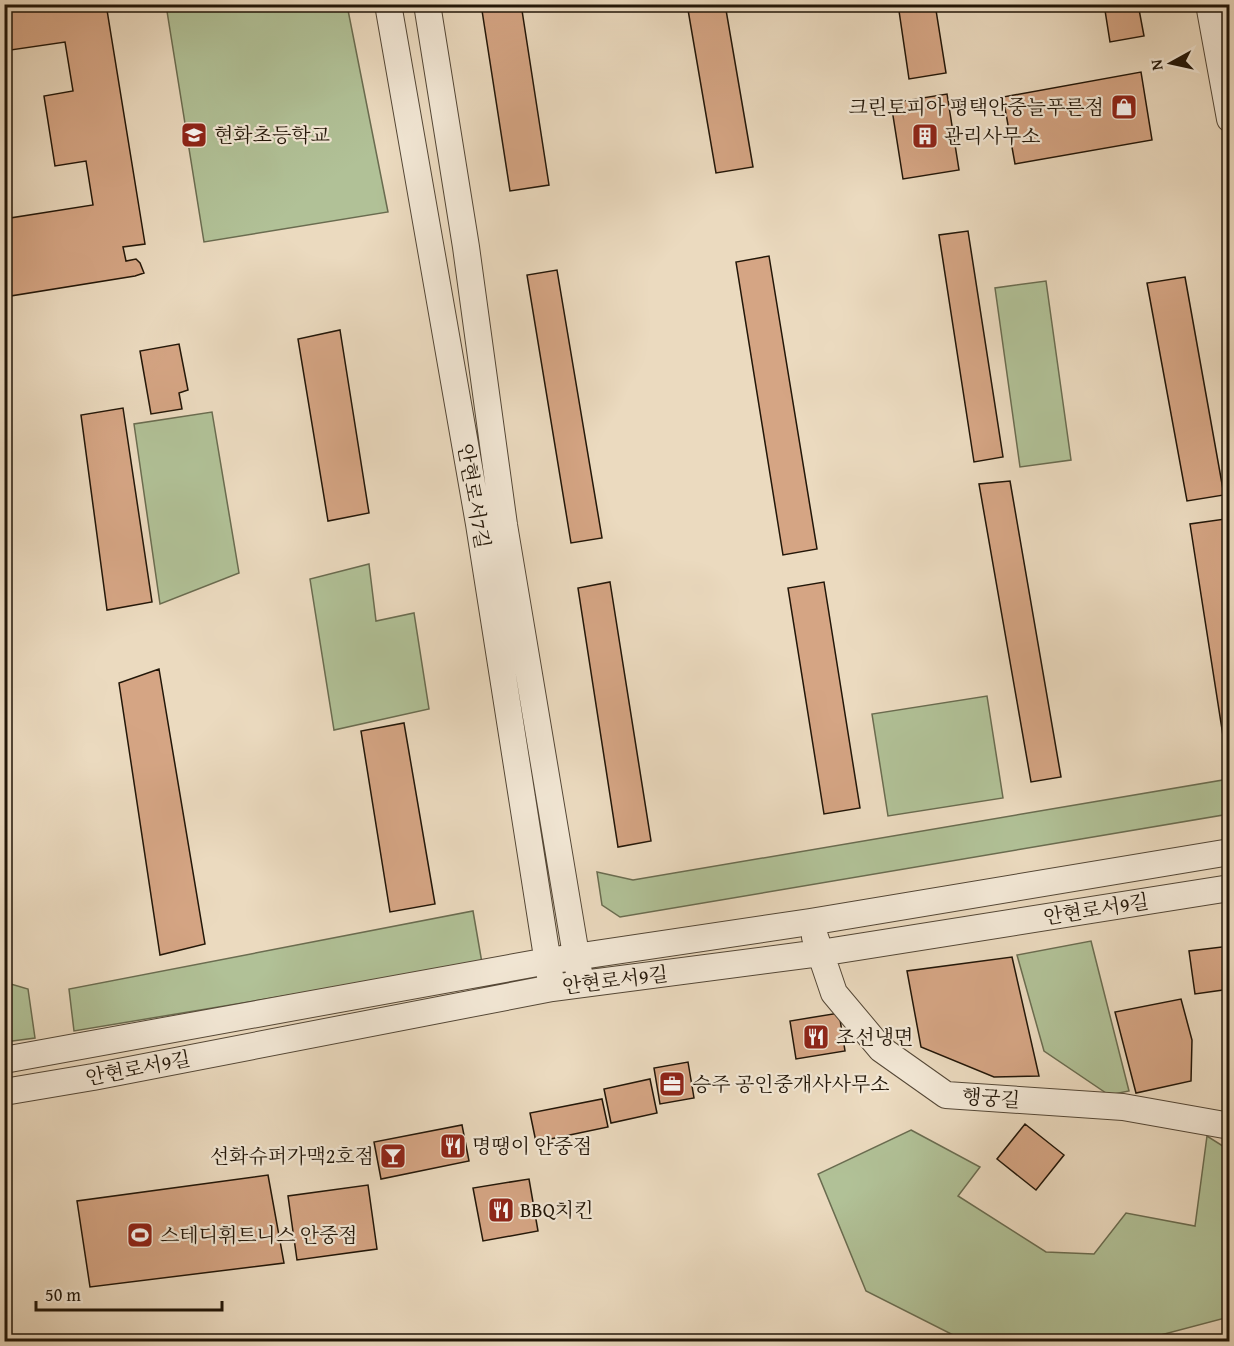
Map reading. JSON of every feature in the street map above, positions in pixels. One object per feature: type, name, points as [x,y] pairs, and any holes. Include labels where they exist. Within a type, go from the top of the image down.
[{"type":"street","name":"안현로서7길","points":[[388,4],[581,985]]},
{"type":"street","name":"안현로서7길","points":[[427,4],[466,247],[492,524],[552,988]]},
{"type":"street","points":[[1209,4],[1230,119]]},
{"type":"street","points":[[4,1060],[577,957],[810,922],[1230,852]]},
{"type":"street","name":"안현로서9길","points":[[4,1092],[552,988],[820,953],[1230,888]]},
{"type":"street","name":"행궁길","points":[[810,922],[834,993],[881,1049],[946,1095],[1123,1107],[1230,1126]]},
{"type":"green space","points":[[166,5],[347,5],[388,212],[204,242]]},
{"type":"green space","points":[[1046,281],[1071,460],[1020,467],[995,288]]},
{"type":"green space","points":[[212,412],[239,573],[160,604],[134,424]]},
{"type":"green space","points":[[369,564],[376,621],[414,613],[429,709],[334,730],[310,579]]},
{"type":"green space","points":[[987,696],[1003,798],[888,816],[872,714]]},
{"type":"green space","points":[[1229,779],[1229,814],[620,917],[602,905],[597,872],[633,880]]},
{"type":"green space","points":[[473,911],[482,963],[74,1031],[69,989]]},
{"type":"green space","points":[[1091,941],[1129,1091],[1109,1095],[1044,1051],[1017,955]]},
{"type":"green space","points":[[4,982],[28,989],[35,1038],[5,1042]]},
{"type":"green space","points":[[911,1130],[980,1167],[958,1196],[1046,1252],[1094,1254],[1126,1213],[1195,1226],[1207,1136],[1226,1148],[1230,1191],[1229,1317],[1138,1341],[965,1341],[866,1291],[818,1174]]},
{"type":"building","points":[[4,4],[106,4],[145,244],[123,247],[126,261],[136,259],[144,273],[4,297],[4,219],[93,205],[86,161],[55,166],[44,96],[73,91],[65,42],[4,51]]},
{"type":"building","points":[[481,4],[521,4],[549,185],[510,191]]},
{"type":"building","points":[[687,4],[725,4],[753,167],[716,173]]},
{"type":"building","points":[[898,4],[935,4],[946,73],[909,79]]},
{"type":"building","points":[[1104,4],[1138,4],[1144,36],[1110,42]]},
{"type":"building","points":[[1141,72],[1152,140],[1015,164],[1003,97]]},
{"type":"building","name":"관리사무소","points":[[947,94],[959,170],[903,179],[891,103]]},
{"type":"building","points":[[968,231],[1003,457],[974,462],[939,235]]},
{"type":"building","points":[[769,256],[817,549],[783,555],[736,262]]},
{"type":"building","points":[[557,270],[602,538],[571,543],[527,275]]},
{"type":"building","points":[[1185,277],[1224,495],[1187,501],[1147,283]]},
{"type":"building","points":[[340,330],[369,513],[328,521],[298,339]]},
{"type":"building","points":[[179,344],[188,390],[179,393],[182,409],[151,414],[140,351]]},
{"type":"building","points":[[123,408],[152,602],[107,610],[81,415]]},
{"type":"building","points":[[1010,481],[1061,777],[1031,782],[979,484]]},
{"type":"building","points":[[1225,519],[1230,550],[1230,754],[1226,755],[1190,524]]},
{"type":"building","points":[[610,582],[651,841],[618,847],[578,588]]},
{"type":"building","points":[[824,582],[860,808],[824,814],[788,588]]},
{"type":"building","points":[[159,669],[205,944],[160,955],[119,683]]},
{"type":"building","points":[[404,723],[435,904],[390,912],[361,731]]},
{"type":"building","points":[[1230,946],[1230,989],[1195,994],[1189,951]]},
{"type":"building","points":[[1012,957],[1039,1076],[994,1077],[921,1047],[907,971]]},
{"type":"building","points":[[1181,999],[1192,1040],[1191,1081],[1136,1093],[1115,1012]]},
{"type":"building","points":[[839,1013],[845,1051],[796,1059],[790,1021]]},
{"type":"building","points":[[688,1062],[694,1098],[660,1104],[654,1068]]},
{"type":"building","points":[[650,1079],[657,1113],[611,1123],[604,1089]]},
{"type":"building","points":[[602,1099],[608,1127],[536,1142],[530,1113]]},
{"type":"building","points":[[1025,1124],[1064,1155],[1036,1190],[997,1159]]},
{"type":"building","points":[[462,1125],[469,1161],[381,1179],[374,1142]]},
{"type":"building","points":[[268,1175],[284,1263],[90,1287],[77,1201]]},
{"type":"building","points":[[529,1179],[538,1231],[483,1241],[473,1188]]},
{"type":"building","points":[[368,1185],[377,1249],[297,1260],[288,1196]]},
{"type":"place","name":"크린토피아 평택안중늘푸른점","points":[[1124,107]]},
{"type":"place","name":"현화초등학교","points":[[194,135]]},
{"type":"place","name":"관리사무소","points":[[925,136]]},
{"type":"place","name":"조선냉면","points":[[816,1037]]},
{"type":"place","name":"승주 공인중개사사무소","points":[[672,1084]]},
{"type":"place","name":"명땡이 안중점","points":[[453,1146]]},
{"type":"place","name":"선화슈퍼가맥2호점","points":[[393,1156]]},
{"type":"place","name":"BBQ치킨","points":[[501,1210]]},
{"type":"place","name":"스테디휘트니스 안중점","points":[[140,1235]]}]
